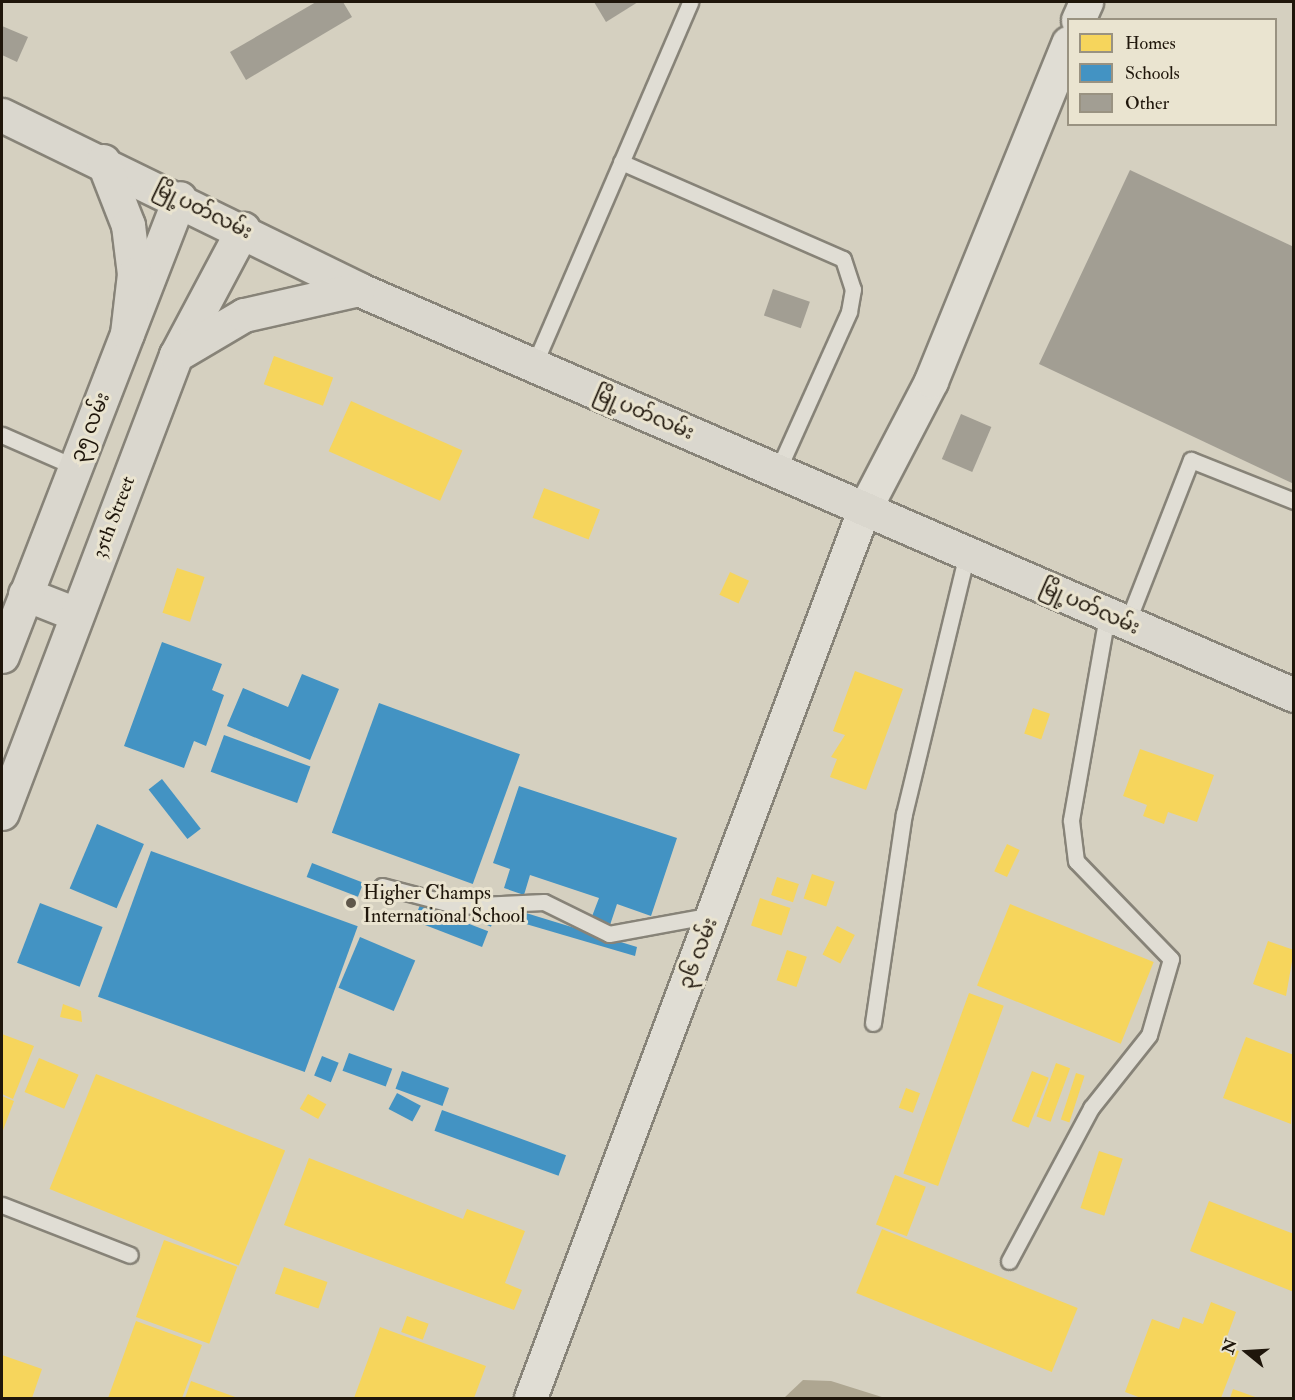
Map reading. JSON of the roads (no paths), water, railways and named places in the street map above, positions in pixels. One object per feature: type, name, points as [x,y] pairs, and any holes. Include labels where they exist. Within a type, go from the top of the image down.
[{"type":"main road","name":"မြို့ပတ်လမ်း","points":[[2,115],[180,198],[358,289],[1293,695]]},
{"type":"main road","points":[[103,161],[128,225],[134,274],[128,334]]},
{"type":"main road","name":"၃၅ လမ်း","points":[[4,642],[25,594],[180,198]]},
{"type":"main road","name":"35th Street","points":[[2,813],[176,355],[243,229]]},
{"type":"main road","points":[[176,355],[244,315],[358,289]]},
{"type":"main road","points":[[25,594],[76,614]]},
{"type":"street","points":[[1079,18],[1086,2]]},
{"type":"street","points":[[865,508],[931,381],[1067,45]]},
{"type":"street","name":"၃၆ လမ်း","points":[[531,1398],[865,508]]},
{"type":"lane","points":[[534,365],[690,2]]},
{"type":"lane","points":[[621,162],[843,259],[853,289],[849,312],[778,470]]},
{"type":"lane","points":[[2,435],[75,467]]},
{"type":"lane","points":[[1009,1262],[1091,1108],[1149,1035],[1171,959],[1076,861],[1071,820],[1117,619],[1191,460],[1293,501]]},
{"type":"lane","points":[[873,1023],[904,814],[968,553]]},
{"type":"lane","points":[[382,886],[458,906],[544,902],[609,934],[713,915]]},
{"type":"lane","points":[[2,1205],[130,1255]]},
{"type":"place","name":"Higher Champs International School","points":[[351,903]]}]
